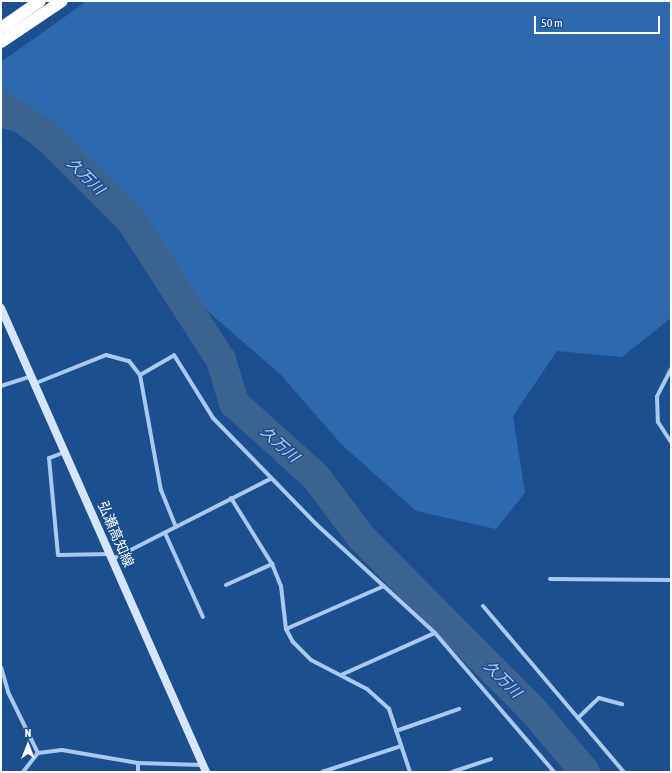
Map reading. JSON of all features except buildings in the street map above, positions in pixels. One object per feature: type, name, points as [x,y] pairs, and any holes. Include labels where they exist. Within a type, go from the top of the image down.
[{"type":"highway","points":[[1,28],[40,1]]},
{"type":"highway","points":[[1,42],[62,1]]},
{"type":"main road","name":"弘瀬高知線","points":[[1,308],[34,379],[204,768]]},
{"type":"street","points":[[1,386],[34,379],[106,355],[128,361],[140,375],[161,490],[175,525]]},
{"type":"street","points":[[140,375],[174,355],[213,418],[270,479],[435,633],[554,772]]},
{"type":"street","points":[[671,369],[657,397],[658,422],[671,442]]},
{"type":"street","points":[[66,452],[49,458],[58,555],[112,557],[165,533],[175,525],[270,479]]},
{"type":"street","points":[[231,498],[272,564],[281,586],[286,629],[310,660],[366,689],[389,709],[410,772]]},
{"type":"street","points":[[165,533],[203,617]]},
{"type":"street","points":[[226,585],[272,564]]},
{"type":"street","points":[[550,579],[671,580]]},
{"type":"street","points":[[286,629],[384,586]]},
{"type":"street","points":[[483,606],[624,772]]},
{"type":"street","points":[[341,675],[435,633]]},
{"type":"street","points":[[1,667],[8,692],[38,753]]},
{"type":"street","points":[[578,718],[599,698],[622,704]]},
{"type":"street","points":[[396,731],[459,709]]},
{"type":"street","points":[[322,772],[401,746]]},
{"type":"street","points":[[38,753],[78,752],[138,763],[204,768]]},
{"type":"street","points":[[23,772],[38,753]]},
{"type":"street","points":[[452,772],[491,759]]},
{"type":"street","points":[[138,763],[138,772]]},
{"type":"shaded area","points":[[87,1],[671,1],[671,318],[622,357],[557,351],[513,416],[525,493],[496,529],[416,511],[341,444],[281,375],[156,266],[116,218],[19,133],[1,128],[1,62]]},
{"type":"waterway","name":"久万川","points":[[1,105],[43,133],[132,222],[221,360],[234,403],[316,477],[361,537],[532,709],[585,772]]}]
